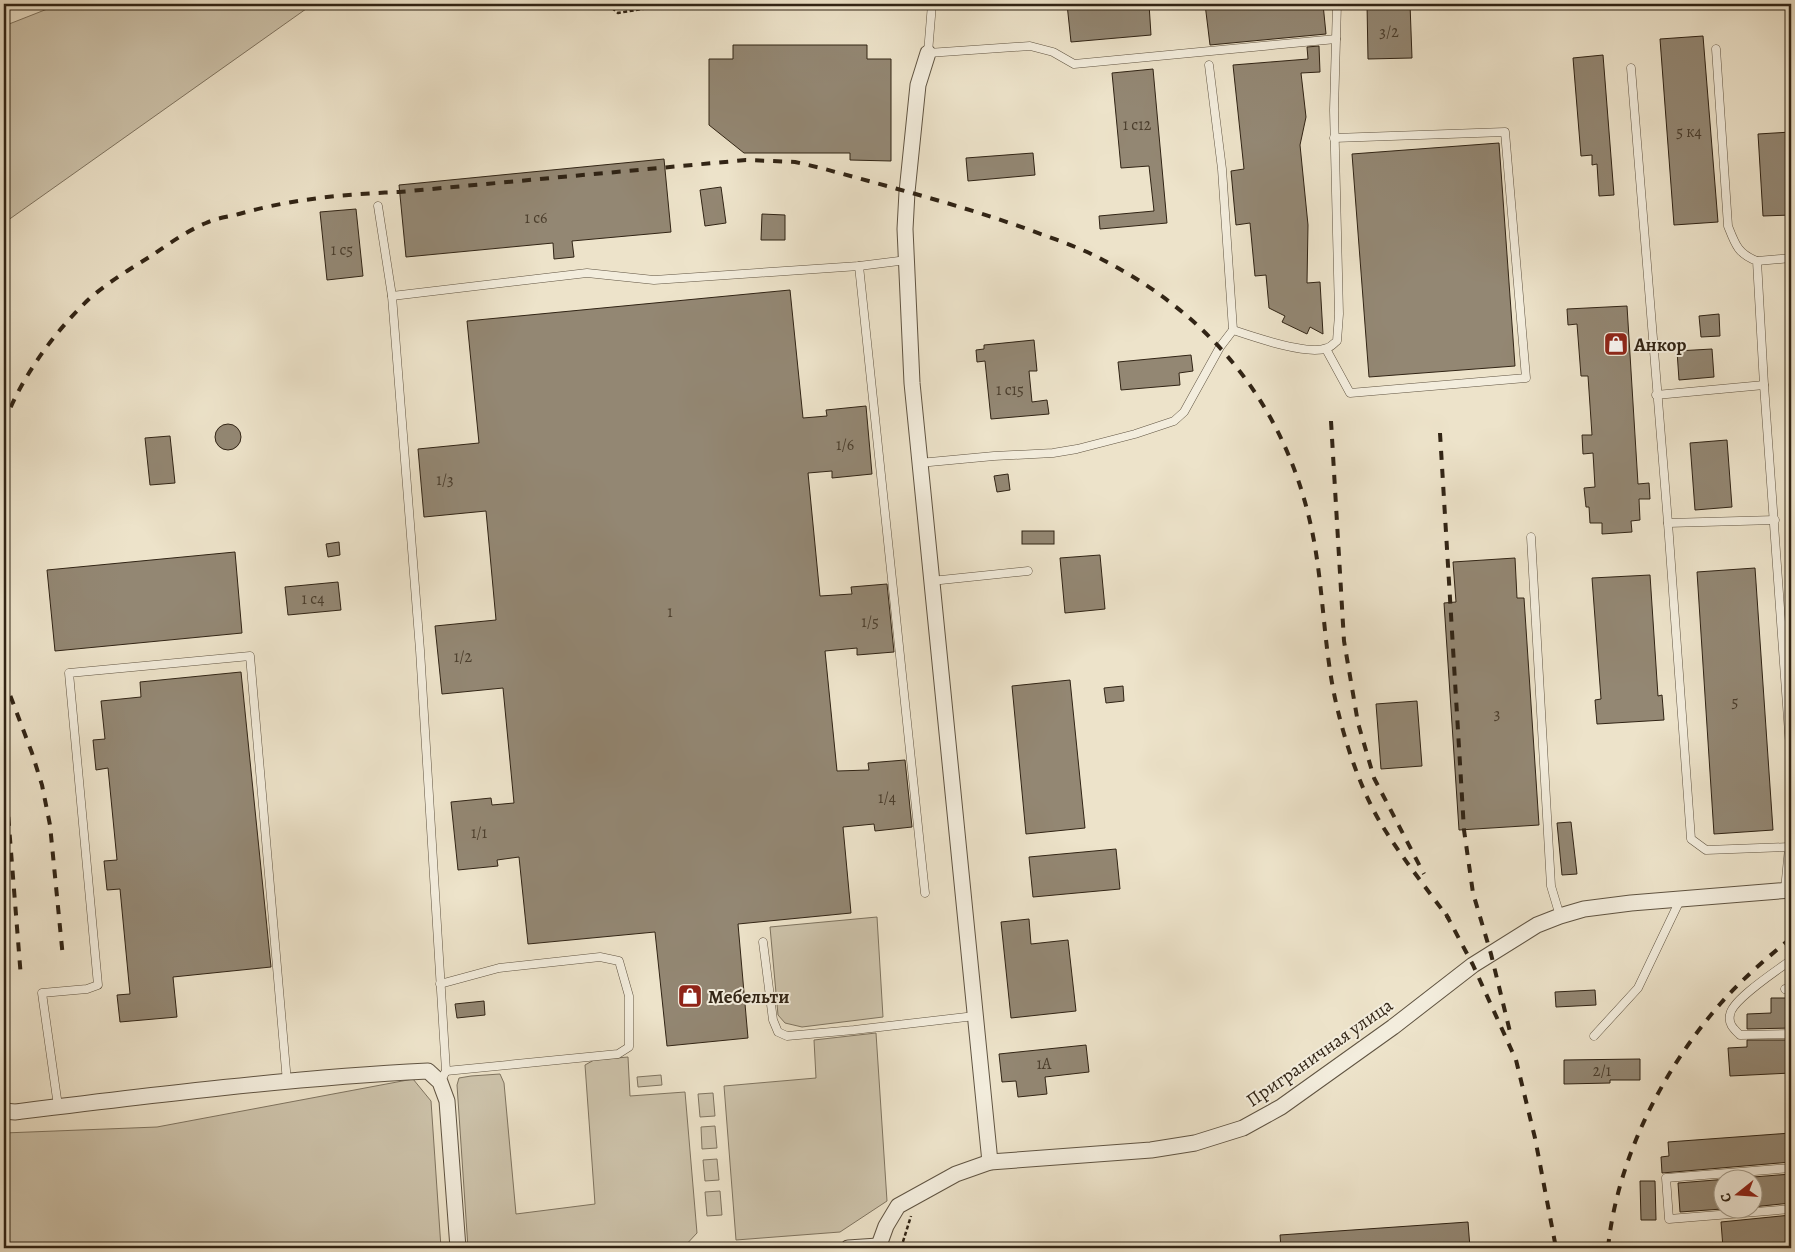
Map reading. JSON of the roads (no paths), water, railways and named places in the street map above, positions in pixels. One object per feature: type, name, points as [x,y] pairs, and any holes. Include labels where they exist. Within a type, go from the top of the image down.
[{"type":"street","points":[[928,52],[918,85],[907,192],[906,230],[912,383],[990,1162]]},
{"type":"street","name":"Приграничная улица","points":[[878,1247],[886,1226],[898,1206],[956,1174],[990,1162],[1150,1150],[1196,1143],[1243,1128],[1281,1108],[1393,1027],[1473,965],[1538,925],[1560,916],[1584,909],[1631,903],[1788,890]]},
{"type":"street","points":[[4,1111],[16,1112],[352,1075],[428,1071],[443,1076],[447,1100],[458,1248]]},
{"type":"street","points":[[848,1248],[878,1247]]},
{"type":"lane","points":[[932,4],[928,52],[1030,46],[1053,52],[1074,64],[1336,39]]},
{"type":"lane","points":[[1234,330],[1272,342],[1309,350],[1326,349],[1337,341],[1339,314],[1334,138],[1337,4]]},
{"type":"lane","points":[[1716,50],[1728,226],[1734,244],[1746,257],[1757,261],[1791,258]]},
{"type":"lane","points":[[919,463],[1061,452],[1135,434],[1174,421],[1184,412],[1220,347],[1234,330],[1222,169],[1209,66]]},
{"type":"lane","points":[[1631,68],[1656,395],[1668,523],[1691,839],[1706,850],[1789,847]]},
{"type":"lane","points":[[1326,349],[1350,393],[1526,378],[1505,132],[1334,138]]},
{"type":"lane","points":[[378,206],[392,296],[420,650],[440,984],[443,1076],[618,1054],[629,1047],[628,996],[619,961],[600,957],[499,968],[440,984]]},
{"type":"lane","points":[[392,296],[587,272],[654,280],[859,266],[907,260]]},
{"type":"lane","points":[[1757,261],[1791,761]]},
{"type":"lane","points":[[859,266],[925,893]]},
{"type":"lane","points":[[1656,395],[1764,385]]},
{"type":"lane","points":[[1668,523],[1775,520]]},
{"type":"lane","points":[[1531,537],[1551,886],[1560,916]]},
{"type":"lane","points":[[931,580],[1028,571]]},
{"type":"lane","points":[[58,1106],[42,993],[87,989],[98,985],[68,673],[250,656],[287,1082]]},
{"type":"lane","points":[[1788,890],[1791,827]]},
{"type":"lane","points":[[1594,1036],[1638,988],[1680,900]]},
{"type":"lane","points":[[763,942],[773,1020],[778,1032],[787,1036],[975,1016]]},
{"type":"lane","points":[[1791,960],[1734,1005],[1730,1015],[1732,1027],[1740,1035],[1791,1034]]},
{"type":"lane","points":[[1791,1168],[1666,1178],[1669,1219],[1791,1209]]},
{"type":"railway","points":[[4,424],[19,390],[39,357],[63,326],[96,293],[172,241],[199,226],[210,221],[278,205],[338,196],[746,160],[795,162],[821,168],[1002,220],[1088,252],[1147,286],[1183,313],[1216,343],[1244,377],[1268,413],[1288,453],[1303,496],[1314,541],[1333,687],[1355,769],[1375,814],[1383,827],[1449,919]]},
{"type":"railway","points":[[1331,421],[1344,641],[1358,723],[1374,778],[1424,874]]},
{"type":"railway","points":[[1440,433],[1464,830],[1473,893],[1491,954],[1511,1036]]},
{"type":"railway","points":[[4,679],[42,785],[50,825],[63,958]]},
{"type":"railway","points":[[4,763],[21,978]]},
{"type":"railway","points":[[1446,914],[1473,965],[1516,1060],[1535,1138],[1556,1248]]},
{"type":"railway","points":[[1608,1248],[1621,1181],[1632,1149],[1662,1086],[1680,1057],[1721,1003],[1746,977],[1791,938]]},
{"type":"place","name":"Анкор","points":[[1616,344]]},
{"type":"place","name":"Мебельти","points":[[690,996]]}]
